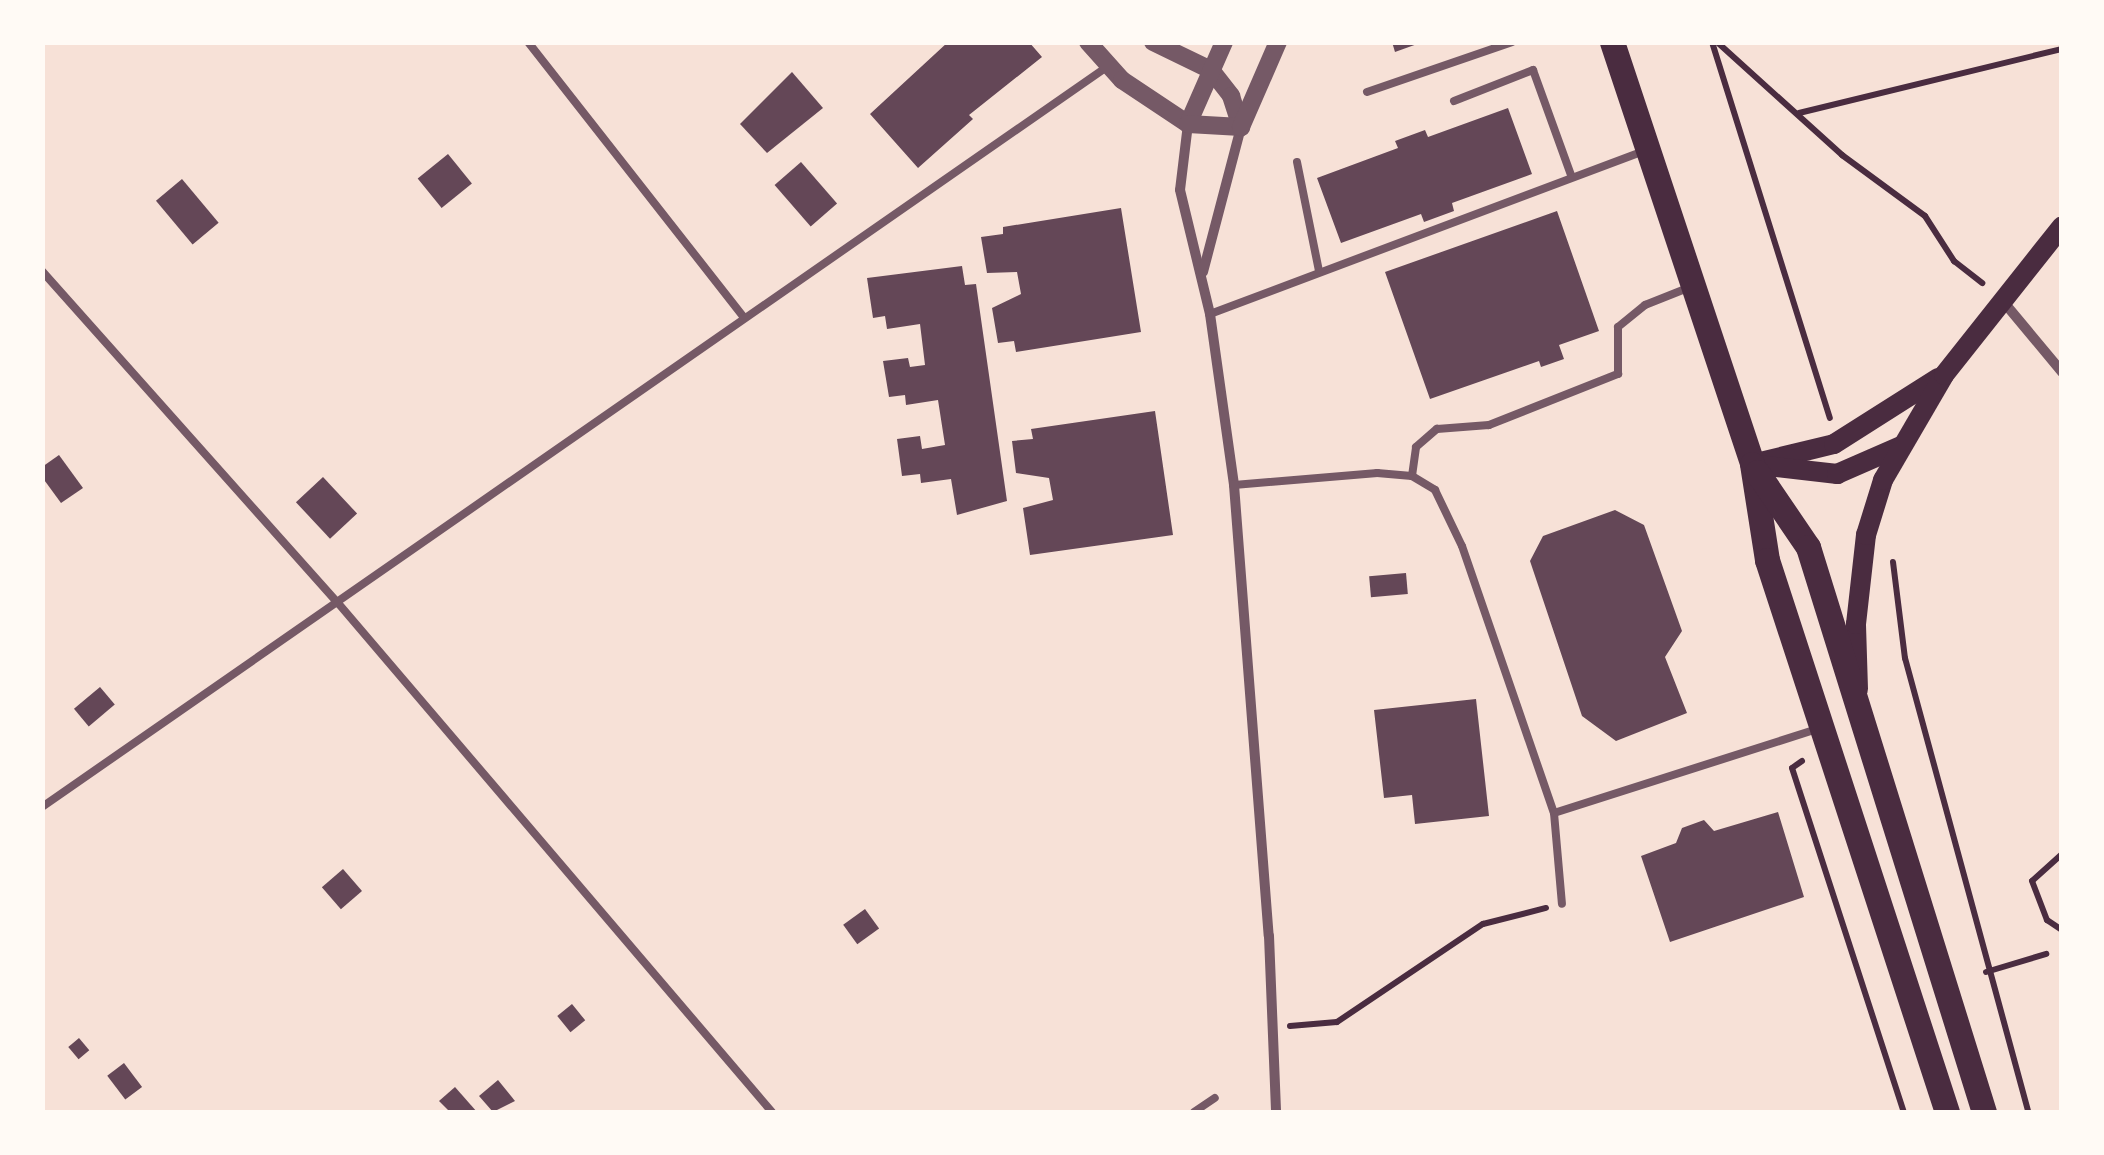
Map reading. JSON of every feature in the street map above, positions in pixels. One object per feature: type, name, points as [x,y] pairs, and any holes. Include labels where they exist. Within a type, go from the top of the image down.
[{"type":"main road","points":[[1612,42],[1752,464],[1767,560],[1947,1112]]},
{"type":"main road","points":[[1858,698],[1856,624],[1866,535],[1901,446],[1944,375],[2062,226]]},
{"type":"main road","points":[[1752,464],[1834,444],[1944,375]]},
{"type":"main road","points":[[1752,464],[1837,474],[1901,446]]},
{"type":"main road","points":[[1752,464],[1808,547],[1984,1112]]},
{"type":"street","points":[[1088,42],[1108,66],[1188,124],[1241,127]]},
{"type":"street","points":[[1153,42],[1211,70],[1230,96],[1241,127]]},
{"type":"street","points":[[1224,42],[1188,124],[1180,190],[1210,314],[1234,485],[1276,1112]]},
{"type":"street","points":[[1202,273],[1241,127],[1278,42]]},
{"type":"street","points":[[2002,300],[2062,372]]},
{"type":"lane","points":[[528,42],[744,317]]},
{"type":"lane","points":[[1367,92],[1512,42]]},
{"type":"lane","points":[[42,807],[1108,66]]},
{"type":"lane","points":[[1454,100],[1533,70],[1571,174]]},
{"type":"lane","points":[[1210,314],[1571,174],[1645,150]]},
{"type":"lane","points":[[1297,162],[1320,271]]},
{"type":"lane","points":[[42,270],[338,602],[772,1112]]},
{"type":"lane","points":[[1412,476],[1416,447],[1437,429],[1489,425],[1618,374],[1618,327],[1645,305],[1693,286]]},
{"type":"lane","points":[[1234,485],[1412,476],[1443,501],[1554,813],[1562,904]]},
{"type":"lane","points":[[1554,813],[1825,735]]},
{"type":"lane","points":[[1194,1112],[1215,1098]]},
{"type":"path","points":[[1714,42],[1799,112],[1842,155],[1925,216],[1954,261],[2002,300]]},
{"type":"path","points":[[1714,42],[1826,393],[1834,444]]},
{"type":"path","points":[[1799,112],[2062,49]]},
{"type":"path","points":[[1866,535],[1894,540],[1893,592],[1905,658],[1986,972],[2028,1112]]},
{"type":"path","points":[[1825,735],[1792,768],[1904,1112]]},
{"type":"path","points":[[2062,854],[2032,881],[2047,920],[2062,930]]},
{"type":"path","points":[[1273,1028],[1336,1022],[1483,924],[1562,904]]},
{"type":"path","points":[[1986,972],[2046,954]]},
{"type":"building","points":[[948,42],[1029,42],[1042,57],[969,115],[973,119],[918,168],[870,114]]},
{"type":"building","points":[[1392,42],[1420,42],[1420,43],[1395,52]]},
{"type":"building","points":[[792,72],[823,108],[767,153],[740,124]]},
{"type":"building","points":[[1508,108],[1532,174],[1452,203],[1454,211],[1424,222],[1421,214],[1341,243],[1317,178],[1398,148],[1395,141],[1425,130],[1428,137]]},
{"type":"building","points":[[448,154],[472,184],[442,208],[418,179]]},
{"type":"building","points":[[801,162],[837,204],[811,226],[775,185]]},
{"type":"building","points":[[182,179],[219,223],[193,245],[156,201]]},
{"type":"building","points":[[1121,208],[1141,332],[1016,352],[1014,341],[998,343],[992,308],[1021,294],[1017,272],[987,273],[981,237],[1003,234],[1003,227]]},
{"type":"building","points":[[1557,211],[1599,331],[1559,345],[1564,359],[1541,367],[1539,361],[1430,399],[1385,272]]},
{"type":"building","points":[[962,266],[965,285],[976,284],[1007,501],[957,515],[951,479],[921,483],[920,474],[902,476],[897,439],[920,436],[922,449],[945,445],[938,400],[906,405],[905,395],[889,397],[883,361],[908,358],[910,367],[925,365],[920,324],[887,329],[885,316],[873,318],[867,278]]},
{"type":"building","points":[[1155,411],[1173,535],[1030,555],[1023,508],[1053,500],[1049,478],[1016,473],[1012,441],[1033,439],[1031,429]]},
{"type":"building","points":[[59,455],[83,488],[61,503],[42,477],[42,467]]},
{"type":"building","points":[[323,477],[357,514],[330,539],[296,502]]},
{"type":"building","points":[[1615,510],[1644,525],[1682,631],[1665,657],[1687,713],[1616,741],[1582,716],[1530,561],[1543,536]]},
{"type":"building","points":[[1406,573],[1408,594],[1371,597],[1369,576]]},
{"type":"building","points":[[100,687],[115,705],[89,726],[74,709]]},
{"type":"building","points":[[1476,699],[1489,816],[1415,824],[1412,795],[1384,798],[1374,710]]},
{"type":"building","points":[[1778,812],[1804,897],[1670,942],[1641,856],[1676,843],[1682,828],[1704,820],[1714,831]]},
{"type":"building","points":[[343,869],[362,891],[341,909],[322,887]]},
{"type":"building","points":[[865,909],[879,928],[857,944],[843,925]]},
{"type":"building","points":[[572,1004],[585,1020],[570,1032],[557,1016]]},
{"type":"building","points":[[79,1038],[89,1050],[79,1059],[68,1047]]},
{"type":"building","points":[[124,1063],[142,1087],[125,1100],[107,1076]]},
{"type":"building","points":[[498,1080],[515,1101],[493,1112],[479,1096]]},
{"type":"building","points":[[455,1087],[477,1112],[450,1112],[439,1101]]}]
